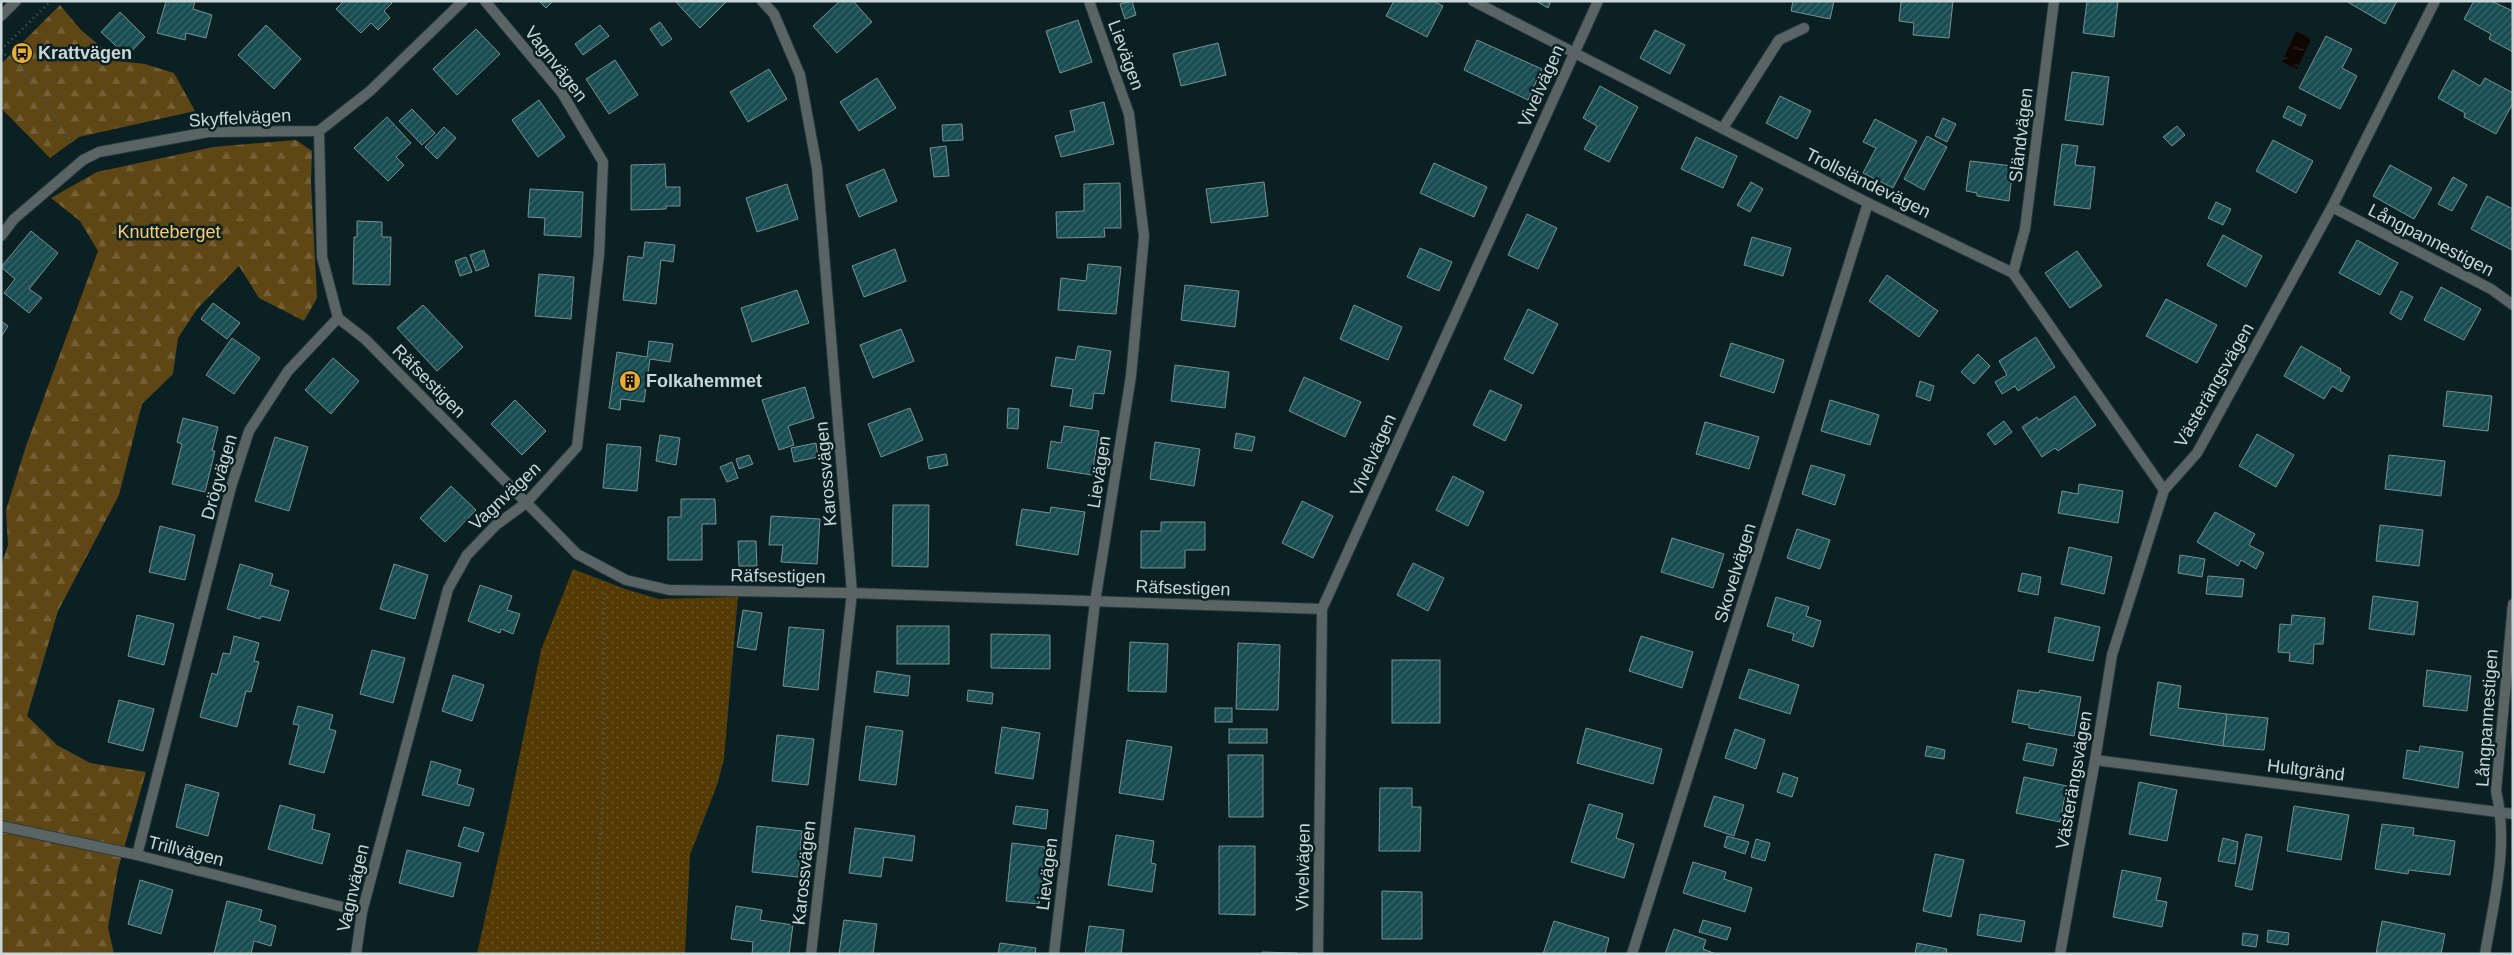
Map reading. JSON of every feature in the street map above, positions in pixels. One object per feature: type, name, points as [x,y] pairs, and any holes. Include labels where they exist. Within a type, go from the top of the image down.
[{"type":"street","points":[[1,16],[16,1]]},
{"type":"street","points":[[338,318],[322,257],[320,131],[370,91],[463,1]]},
{"type":"street","name":"Vagnvägen","points":[[356,954],[362,912],[448,589],[468,555],[496,525],[526,503],[577,447],[598,255],[603,162],[562,93],[485,1]]},
{"type":"street","name":"Karossvägen","points":[[762,1],[774,14],[800,75],[817,168],[852,594],[811,954]]},
{"type":"street","name":"Lievägen","points":[[1054,954],[1095,602],[1131,376],[1144,236],[1130,114],[1090,1]]},
{"type":"street","name":"Trollsländevägen","points":[[1473,1],[1573,54],[1723,128],[1868,203],[2014,273],[2164,490]]},
{"type":"street","name":"Vivelvägen","points":[[1318,954],[1322,609],[1598,1]]},
{"type":"street","name":"Sländvägen","points":[[2014,273],[2025,229],[2054,1]]},
{"type":"street","name":"Västerängsvägen","points":[[2060,954],[2096,760],[2112,654],[2164,490],[2197,453],[2332,207],[2435,1]]},
{"type":"street","points":[[1723,128],[1779,40],[1804,28]]},
{"type":"street","name":"Skyffelvägen","points":[[1,236],[14,219],[83,160],[99,152],[208,132],[320,131]]},
{"type":"street","name":"Skovelvägen","points":[[1632,954],[1868,203]]},
{"type":"street","name":"Långpannestigen","points":[[2332,207],[2490,288],[2513,305]]},
{"type":"street","name":"Räfsestigen","points":[[338,318],[365,339],[577,554],[626,580],[669,590],[1322,609]]},
{"type":"street","name":"Drögvägen","points":[[137,855],[231,487],[249,431],[288,371],[338,318]]},
{"type":"street","name":"Långpannestigen","points":[[2485,954],[2503,843],[2501,812],[2496,792],[2513,604]]},
{"type":"street","name":"Hultgränd","points":[[2096,760],[2513,814]]},
{"type":"street","name":"Trillvägen","points":[[1,826],[137,855],[362,912]]},
{"type":"path","points":[[51,1],[1,50],[24,72],[64,128],[83,160]]},
{"type":"path","points":[[598,954],[598,865],[604,785],[605,568]]},
{"type":"green space","points":[[60,5],[81,30],[118,61],[145,64],[174,73],[195,111],[79,137],[50,158],[1,108],[1,64]]},
{"type":"green space","name":"Knutteberget","points":[[296,140],[312,151],[311,182],[317,298],[304,321],[259,298],[239,266],[197,309],[178,338],[173,374],[142,404],[119,495],[58,611],[27,716],[57,745],[90,763],[146,772],[118,869],[108,927],[114,954],[1,954],[1,566],[8,545],[6,510],[26,446],[98,251],[80,221],[51,198],[97,172],[213,147]]},
{"type":"shaded area","points":[[573,569],[625,589],[659,599],[738,597],[724,759],[717,785],[690,855],[685,954],[477,954],[541,650]]},
{"type":"water","points":[[2296,31],[2311,39],[2297,69],[2282,62]]},
{"type":"building","points":[[166,1],[195,1],[193,9],[212,15],[206,38],[186,33],[185,40],[157,33]]},
{"type":"building","points":[[344,1],[391,1],[392,3],[384,11],[390,18],[378,30],[371,23],[361,33],[336,9]]},
{"type":"building","points":[[539,1],[553,1],[546,8]]},
{"type":"building","points":[[675,1],[727,1],[700,28]]},
{"type":"building","points":[[840,1],[853,1],[872,22],[837,53],[813,26]]},
{"type":"building","points":[[1132,1],[1136,15],[1125,19],[1120,4]]},
{"type":"building","points":[[1394,1],[1433,1],[1443,6],[1427,37],[1386,16]]},
{"type":"building","points":[[1536,1],[1551,1],[1548,8]]},
{"type":"building","points":[[1793,1],[1834,1],[1830,19],[1791,11]]},
{"type":"building","points":[[1901,1],[1953,1],[1949,38],[1913,35],[1914,23],[1899,21]]},
{"type":"building","points":[[2087,1],[2118,1],[2114,37],[2083,33]]},
{"type":"building","points":[[2346,1],[2397,1],[2385,24]]},
{"type":"building","points":[[2474,1],[2491,1],[2513,11],[2513,52],[2489,39],[2491,34],[2464,19]]},
{"type":"building","points":[[120,12],[145,37],[127,56],[101,32]]},
{"type":"building","points":[[1078,20],[1092,62],[1060,73],[1046,31]]},
{"type":"building","points":[[660,22],[672,39],[662,46],[650,29]]},
{"type":"building","points":[[266,25],[301,59],[274,89],[238,55]]},
{"type":"building","points":[[600,25],[609,36],[583,55],[575,44]]},
{"type":"building","points":[[476,29],[500,54],[457,95],[433,69]]},
{"type":"building","points":[[1655,30],[1685,45],[1670,74],[1640,58]]},
{"type":"building","points":[[2326,36],[2352,49],[2342,68],[2357,76],[2340,109],[2299,88]]},
{"type":"building","points":[[1477,40],[1542,69],[1528,100],[1464,70]]},
{"type":"building","points":[[1218,43],[1226,75],[1181,86],[1173,54]]},
{"type":"building","points":[[615,60],[638,95],[609,114],[586,79]]},
{"type":"building","points":[[769,69],[787,99],[748,122],[730,92]]},
{"type":"building","points":[[2453,70],[2480,86],[2485,78],[2513,93],[2513,103],[2496,134],[2464,117],[2465,113],[2438,98]]},
{"type":"building","points":[[2072,72],[2109,77],[2103,125],[2065,120]]},
{"type":"building","points":[[877,78],[896,108],[859,131],[840,102]]},
{"type":"building","points":[[1600,86],[1638,107],[1609,162],[1584,149],[1597,126],[1583,118]]},
{"type":"building","points":[[1780,96],[1811,111],[1797,139],[1766,123]]},
{"type":"building","points":[[539,100],[565,137],[538,157],[512,120]]},
{"type":"building","points":[[1104,102],[1114,144],[1061,157],[1055,136],[1075,131],[1070,111]]},
{"type":"building","points":[[2288,106],[2306,115],[2301,126],[2283,117]]},
{"type":"building","points":[[412,109],[435,133],[422,145],[399,121]]},
{"type":"building","points":[[387,117],[411,143],[396,157],[404,165],[388,181],[354,148]]},
{"type":"building","points":[[1943,118],[1956,124],[1947,142],[1935,136]]},
{"type":"building","points":[[1875,119],[1917,141],[1893,188],[1863,173],[1876,148],[1863,142]]},
{"type":"building","points":[[962,124],[963,140],[943,141],[942,125]]},
{"type":"building","points":[[2177,126],[2185,135],[2172,146],[2163,137]]},
{"type":"building","points":[[444,127],[456,138],[437,159],[425,147]]},
{"type":"building","points":[[1927,136],[1947,147],[1924,190],[1904,179]]},
{"type":"building","points":[[1696,137],[1737,156],[1723,188],[1681,169]]},
{"type":"building","points":[[2273,140],[2313,161],[2296,193],[2256,171]]},
{"type":"building","points":[[2062,144],[2078,146],[2075,165],[2095,167],[2090,209],[2054,205]]},
{"type":"building","points":[[946,146],[949,176],[934,177],[930,148]]},
{"type":"building","points":[[1970,161],[2013,166],[2009,201],[1977,196],[1977,193],[1966,191]]},
{"type":"building","points":[[1434,163],[1487,187],[1474,217],[1420,193]]},
{"type":"building","points":[[665,164],[666,187],[680,187],[680,206],[666,206],[666,209],[631,210],[631,165]]},
{"type":"building","points":[[2390,165],[2432,188],[2414,219],[2373,196]]},
{"type":"building","points":[[884,169],[897,201],[859,217],[846,185]]},
{"type":"building","points":[[2453,177],[2467,185],[2452,211],[2438,204]]},
{"type":"building","points":[[1264,182],[1268,216],[1211,223],[1206,189]]},
{"type":"building","points":[[1751,182],[1763,189],[1750,212],[1737,205]]},
{"type":"building","points":[[1120,183],[1121,228],[1104,228],[1105,237],[1057,238],[1056,212],[1084,211],[1084,184]]},
{"type":"building","points":[[787,184],[798,219],[757,232],[746,198]]},
{"type":"building","points":[[530,189],[583,192],[581,237],[544,235],[545,218],[528,217]]},
{"type":"building","points":[[2487,196],[2513,209],[2512,250],[2471,229]]},
{"type":"building","points":[[2216,202],[2231,209],[2223,225],[2208,218]]},
{"type":"building","points":[[1527,214],[1557,228],[1538,269],[1508,255]]},
{"type":"building","points":[[357,221],[382,222],[382,237],[391,237],[390,285],[353,284],[354,237],[357,237]]},
{"type":"building","points":[[31,231],[58,253],[29,289],[42,298],[29,313],[4,293],[15,279],[1,267]]},
{"type":"building","points":[[2223,235],[2262,256],[2246,287],[2207,265]]},
{"type":"building","points":[[1752,237],[1791,248],[1783,276],[1744,265]]},
{"type":"building","points":[[2357,240],[2398,263],[2380,295],[2339,273]]},
{"type":"building","points":[[645,242],[675,245],[673,262],[661,260],[656,304],[623,300],[628,256],[643,258]]},
{"type":"building","points":[[1420,248],[1452,262],[1439,291],[1407,277]]},
{"type":"building","points":[[895,249],[906,281],[864,297],[852,266]]},
{"type":"building","points":[[484,250],[489,266],[476,271],[470,255]]},
{"type":"building","points":[[2077,251],[2102,286],[2070,308],[2045,273]]},
{"type":"building","points":[[466,257],[472,272],[460,276],[455,261]]},
{"type":"building","points":[[1088,264],[1121,267],[1116,314],[1058,310],[1061,278],[1086,281]]},
{"type":"building","points":[[539,274],[574,277],[571,319],[535,316]]},
{"type":"building","points":[[1887,275],[1938,311],[1919,337],[1869,301]]},
{"type":"building","points":[[1185,285],[1239,291],[1235,327],[1181,320]]},
{"type":"building","points":[[2441,287],[2481,309],[2464,340],[2424,320]]},
{"type":"building","points":[[797,290],[809,323],[752,342],[741,308]]},
{"type":"building","points":[[2401,291],[2413,297],[2401,320],[2390,313]]},
{"type":"building","points":[[2166,299],[2217,325],[2197,363],[2146,336]]},
{"type":"building","points":[[213,303],[240,323],[227,339],[201,319]]},
{"type":"building","points":[[423,305],[463,347],[437,371],[397,328]]},
{"type":"building","points":[[1354,305],[1402,327],[1388,360],[1340,339]]},
{"type":"building","points":[[1528,309],[1558,324],[1533,374],[1504,359]]},
{"type":"building","points":[[1,321],[8,326],[1,337]]},
{"type":"building","points":[[901,329],[914,361],[873,378],[860,345]]},
{"type":"building","points":[[2036,337],[2055,367],[2018,391],[2015,386],[2002,394],[1995,382],[2007,375],[1999,361]]},
{"type":"building","points":[[232,338],[260,358],[234,394],[206,375]]},
{"type":"building","name":"Folkahemmet","points":[[649,341],[673,344],[670,362],[650,359],[644,402],[621,399],[620,410],[609,408],[617,352],[647,357]]},
{"type":"building","points":[[1731,343],[1784,360],[1774,393],[1720,376]]},
{"type":"building","points":[[1078,346],[1111,351],[1104,394],[1094,393],[1092,409],[1070,406],[1073,389],[1051,386],[1056,357],[1075,360]]},
{"type":"building","points":[[2301,346],[2341,369],[2340,371],[2350,377],[2342,392],[2332,386],[2324,399],[2284,376]]},
{"type":"building","points":[[1978,354],[1990,366],[1974,384],[1961,372]]},
{"type":"building","points":[[333,358],[359,381],[331,414],[305,390]]},
{"type":"building","points":[[1175,365],[1229,372],[1225,408],[1171,401]]},
{"type":"building","points":[[1304,377],[1361,402],[1345,437],[1289,411]]},
{"type":"building","points":[[1920,381],[1934,386],[1930,401],[1916,396]]},
{"type":"building","points":[[805,387],[814,418],[788,426],[794,445],[779,450],[762,400]]},
{"type":"building","points":[[1490,390],[1522,405],[1505,441],[1473,425]]},
{"type":"building","points":[[2447,391],[2492,396],[2488,431],[2443,426]]},
{"type":"building","points":[[2075,396],[2096,425],[2058,451],[2055,448],[2042,457],[2022,427],[2037,417],[2039,420]]},
{"type":"building","points":[[515,400],[546,431],[522,455],[491,424]]},
{"type":"building","points":[[1830,400],[1879,415],[1870,445],[1821,431]]},
{"type":"building","points":[[910,408],[923,440],[881,457],[868,424]]},
{"type":"building","points":[[1008,408],[1019,409],[1018,429],[1007,428]]},
{"type":"building","points":[[183,418],[218,427],[212,451],[215,451],[205,492],[172,484],[182,444],[177,442]]},
{"type":"building","points":[[2004,421],[2012,432],[1995,445],[1987,434]]},
{"type":"building","points":[[1705,422],[1759,437],[1749,469],[1696,454]]},
{"type":"building","points":[[1064,426],[1099,431],[1092,475],[1047,468],[1051,441],[1061,443]]},
{"type":"building","points":[[1236,433],[1255,437],[1252,451],[1234,448]]},
{"type":"building","points":[[2257,434],[2294,455],[2276,487],[2239,466]]},
{"type":"building","points":[[660,435],[680,438],[676,465],[656,461]]},
{"type":"building","points":[[275,437],[308,447],[289,511],[255,501]]},
{"type":"building","points":[[1155,442],[1200,449],[1194,486],[1150,479]]},
{"type":"building","points":[[816,443],[818,457],[794,462],[791,448]]},
{"type":"building","points":[[607,444],[641,447],[637,491],[603,488]]},
{"type":"building","points":[[946,454],[948,465],[929,469],[927,457]]},
{"type":"building","points":[[749,455],[753,464],[739,469],[736,459]]},
{"type":"building","points":[[2389,455],[2445,461],[2441,496],[2385,489]]},
{"type":"building","points":[[732,462],[738,478],[727,482],[720,467]]},
{"type":"building","points":[[1811,465],[1845,475],[1835,505],[1802,494]]},
{"type":"building","points":[[1453,476],[1484,492],[1468,526],[1436,510]]},
{"type":"building","points":[[2079,484],[2123,491],[2118,523],[2058,513],[2062,491],[2078,494]]},
{"type":"building","points":[[451,486],[476,510],[445,542],[420,518]]},
{"type":"building","points":[[681,499],[715,499],[716,524],[702,524],[702,560],[668,560],[668,517],[681,517]]},
{"type":"building","points":[[1302,501],[1333,516],[1313,558],[1282,543]]},
{"type":"building","points":[[893,505],[929,505],[928,567],[892,566]]},
{"type":"building","points":[[1051,507],[1085,512],[1078,555],[1016,545],[1022,509],[1050,513]]},
{"type":"building","points":[[2215,512],[2255,534],[2249,545],[2264,553],[2256,569],[2241,560],[2238,566],[2197,542]]},
{"type":"building","points":[[771,516],[820,519],[817,564],[781,562],[783,545],[769,545]]},
{"type":"building","points":[[1161,522],[1205,522],[1205,550],[1185,550],[1185,568],[1141,568],[1141,531],[1161,531]]},
{"type":"building","points":[[2380,525],[2423,530],[2419,566],[2376,561]]},
{"type":"building","points":[[160,526],[195,535],[185,580],[149,572]]},
{"type":"building","points":[[1797,529],[1830,540],[1820,569],[1787,558]]},
{"type":"building","points":[[1672,538],[1724,554],[1713,588],[1661,572]]},
{"type":"building","points":[[738,541],[756,541],[757,566],[739,566]]},
{"type":"building","points":[[2069,547],[2112,557],[2104,594],[2061,584]]},
{"type":"building","points":[[2180,555],[2205,559],[2202,577],[2178,573]]},
{"type":"building","points":[[1413,563],[1444,578],[1428,611],[1397,595]]},
{"type":"building","points":[[240,564],[273,574],[270,585],[289,591],[280,621],[261,616],[260,619],[227,609]]},
{"type":"building","points":[[394,564],[428,575],[415,619],[380,609]]},
{"type":"building","points":[[2022,573],[2041,577],[2038,595],[2018,591]]},
{"type":"building","points":[[2208,576],[2244,579],[2242,597],[2206,594]]},
{"type":"building","points":[[480,585],[512,596],[507,610],[520,614],[513,634],[501,629],[500,633],[468,621]]},
{"type":"building","points":[[2373,596],[2418,602],[2414,635],[2369,629]]},
{"type":"building","points":[[1776,597],[1809,607],[1806,616],[1821,621],[1813,647],[1792,640],[1794,634],[1767,626]]},
{"type":"building","points":[[743,610],[762,613],[756,650],[737,647]]},
{"type":"building","points":[[137,615],[174,624],[164,665],[128,656]]},
{"type":"building","points":[[2292,615],[2325,618],[2323,644],[2314,644],[2313,664],[2289,661],[2290,653],[2278,652],[2280,624],[2291,625]]},
{"type":"building","points":[[2055,617],[2100,627],[2093,661],[2048,652]]},
{"type":"building","points":[[897,626],[949,626],[949,664],[897,664]]},
{"type":"building","points":[[789,627],[824,630],[818,690],[783,686]]},
{"type":"building","points":[[991,634],[1050,635],[1050,669],[991,668]]},
{"type":"building","points":[[234,636],[259,643],[254,661],[259,662],[251,692],[246,691],[237,727],[200,717],[212,673],[217,675],[223,653],[230,654]]},
{"type":"building","points":[[1641,636],[1693,652],[1682,688],[1629,671]]},
{"type":"building","points":[[1130,642],[1168,644],[1166,692],[1128,691]]},
{"type":"building","points":[[1238,643],[1280,645],[1278,710],[1236,709]]},
{"type":"building","points":[[372,650],[405,658],[393,703],[360,694]]},
{"type":"building","points":[[1392,660],[1440,660],[1440,723],[1392,723]]},
{"type":"building","points":[[1749,669],[1799,685],[1790,714],[1739,698]]},
{"type":"building","points":[[2427,670],[2471,676],[2467,711],[2423,706]]},
{"type":"building","points":[[877,671],[910,676],[908,696],[874,692]]},
{"type":"building","points":[[453,675],[484,685],[472,721],[442,711]]},
{"type":"building","points":[[2158,682],[2181,686],[2178,708],[2227,714],[2223,746],[2150,735]]},
{"type":"building","points":[[968,690],[993,693],[992,704],[967,701]]},
{"type":"building","points":[[2018,690],[2039,693],[2040,690],[2081,697],[2074,736],[2029,728],[2029,725],[2012,722]]},
{"type":"building","points":[[119,700],[154,709],[143,751],[108,742]]},
{"type":"building","points":[[298,706],[333,715],[329,729],[336,731],[324,773],[289,764],[299,725],[293,724]]},
{"type":"building","points":[[1215,708],[1232,708],[1232,722],[1215,722]]},
{"type":"building","points":[[2227,714],[2268,718],[2264,750],[2223,746]]},
{"type":"building","points":[[866,726],[903,731],[896,785],[859,780]]},
{"type":"building","points":[[1002,727],[1040,733],[1033,779],[995,773]]},
{"type":"building","points":[[1586,728],[1662,749],[1653,784],[1577,763]]},
{"type":"building","points":[[1229,729],[1267,729],[1267,743],[1229,743]]},
{"type":"building","points":[[1735,729],[1765,740],[1756,769],[1725,758]]},
{"type":"building","points":[[777,735],[814,739],[808,785],[772,781]]},
{"type":"building","points":[[1127,740],[1172,747],[1163,800],[1119,793]]},
{"type":"building","points":[[2027,743],[2057,749],[2053,766],[2023,760]]},
{"type":"building","points":[[1927,746],[1945,750],[1944,759],[1925,756]]},
{"type":"building","points":[[2420,746],[2463,752],[2458,788],[2403,778],[2407,750],[2419,752]]},
{"type":"building","points":[[1228,755],[1263,755],[1263,817],[1229,817]]},
{"type":"building","points":[[431,761],[461,770],[457,784],[474,789],[469,806],[422,795]]},
{"type":"building","points":[[1783,773],[1798,778],[1792,797],[1777,792]]},
{"type":"building","points":[[2024,777],[2067,786],[2060,822],[2016,813]]},
{"type":"building","points":[[2139,782],[2177,790],[2167,841],[2129,834]]},
{"type":"building","points":[[186,784],[219,793],[208,836],[176,827]]},
{"type":"building","points":[[1380,788],[1412,788],[1412,807],[1421,807],[1420,851],[1379,851]]},
{"type":"building","points":[[1714,796],[1744,805],[1734,836],[1704,826]]},
{"type":"building","points":[[1589,804],[1623,814],[1616,838],[1634,844],[1624,878],[1571,862]]},
{"type":"building","points":[[280,805],[315,815],[312,829],[330,834],[322,864],[268,849]]},
{"type":"building","points":[[1016,806],[1048,810],[1046,829],[1013,824]]},
{"type":"building","points":[[2294,806],[2349,815],[2341,860],[2287,851]]},
{"type":"building","points":[[2382,824],[2414,828],[2413,835],[2455,841],[2450,875],[2409,870],[2408,874],[2375,869]]},
{"type":"building","points":[[757,826],[802,831],[798,877],[752,872]]},
{"type":"building","points":[[464,827],[484,833],[478,852],[458,846]]},
{"type":"building","points":[[855,828],[915,836],[912,861],[884,857],[881,877],[849,873]]},
{"type":"building","points":[[2246,834],[2262,837],[2252,890],[2235,886]]},
{"type":"building","points":[[1116,835],[1154,841],[1151,863],[1156,864],[1152,892],[1108,885]]},
{"type":"building","points":[[1727,836],[1749,842],[1745,854],[1724,847]]},
{"type":"building","points":[[2223,838],[2238,842],[2235,864],[2218,861]]},
{"type":"building","points":[[1756,839],[1770,843],[1765,861],[1751,857]]},
{"type":"building","points":[[1012,843],[1045,847],[1039,904],[1006,901]]},
{"type":"building","points":[[1219,846],[1255,846],[1255,915],[1219,914]]},
{"type":"building","points":[[407,850],[461,863],[453,897],[399,883]]},
{"type":"building","points":[[1935,854],[1964,860],[1951,917],[1923,911]]},
{"type":"building","points":[[1693,862],[1726,872],[1724,879],[1752,888],[1745,912],[1683,893]]},
{"type":"building","points":[[2122,870],[2161,878],[2156,900],[2167,902],[2162,927],[2113,917]]},
{"type":"building","points":[[140,880],[173,890],[161,934],[128,924]]},
{"type":"building","points":[[1382,891],[1422,892],[1422,939],[1382,939]]},
{"type":"building","points":[[227,901],[262,910],[259,921],[276,926],[271,946],[254,941],[251,954],[214,954]]},
{"type":"building","points":[[736,906],[762,910],[760,920],[793,925],[789,954],[752,954],[753,942],[731,939]]},
{"type":"building","points":[[1980,914],[2025,921],[2021,942],[1977,935]]},
{"type":"building","points":[[844,920],[877,924],[873,954],[839,954]]},
{"type":"building","points":[[1703,920],[1731,928],[1727,940],[1699,932]]},
{"type":"building","points":[[1554,921],[1609,938],[1605,954],[1543,954]]},
{"type":"building","points":[[2382,921],[2445,934],[2441,954],[2376,954]]},
{"type":"building","points":[[1089,926],[1124,930],[1121,954],[1085,954]]},
{"type":"building","points":[[1674,929],[1706,940],[1703,949],[1716,954],[1665,954]]},
{"type":"building","points":[[2268,930],[2289,933],[2288,945],[2267,942]]},
{"type":"building","points":[[2243,933],[2258,935],[2256,947],[2242,945]]},
{"type":"building","points":[[1000,943],[1036,948],[1035,954],[998,954]]},
{"type":"building","points":[[1917,943],[1947,949],[1946,954],[1915,954]]},
{"type":"building","points":[[1262,952],[1297,953],[1297,954],[1262,954]]},
{"type":"place","name":"Krattvägen","points":[[22,53]]},
{"type":"place","name":"Folkahemmet","points":[[630,381]]}]
